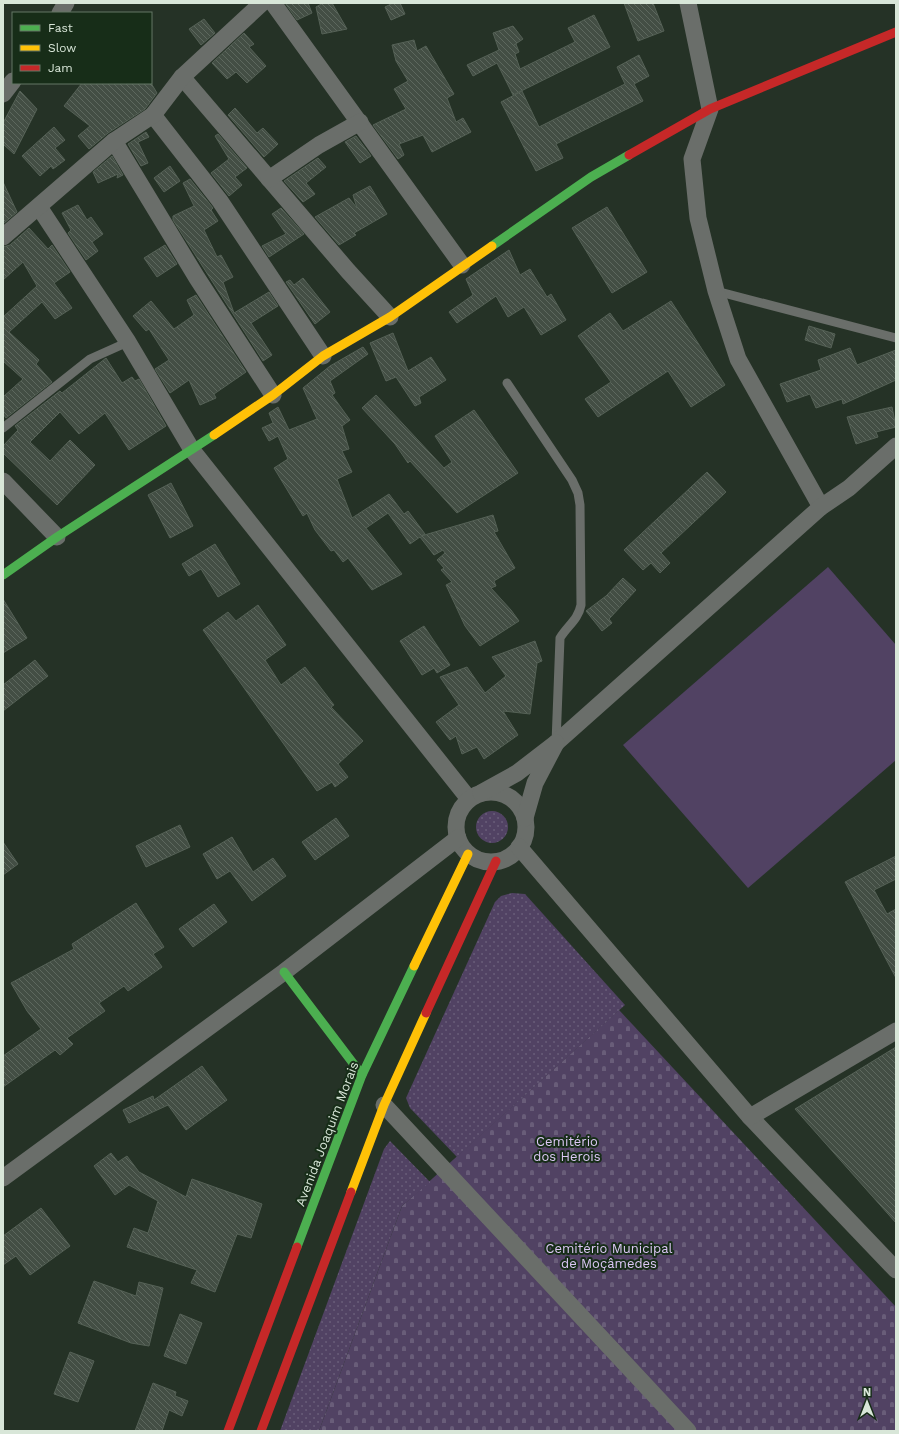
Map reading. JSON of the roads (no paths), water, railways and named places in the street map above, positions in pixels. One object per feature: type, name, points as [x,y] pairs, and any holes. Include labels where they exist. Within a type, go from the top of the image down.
[{"type":"street","points":[[61,12],[66,3]]},
{"type":"street","points":[[3,237],[114,141],[153,115],[182,77],[262,3]]},
{"type":"street","points":[[273,3],[462,265]]},
{"type":"street","points":[[688,3],[710,109],[692,159],[698,218],[716,291],[738,359],[820,506]]},
{"type":"street","points":[[3,575],[57,537],[192,450],[273,395],[323,356],[390,317],[462,265],[591,177],[710,109],[896,32]]},
{"type":"street","points":[[182,77],[348,272],[390,317]]},
{"type":"street","points":[[3,94],[12,81]]},
{"type":"street","points":[[153,115],[220,201],[323,356]]},
{"type":"street","points":[[269,179],[319,145],[360,122]]},
{"type":"street","points":[[114,141],[197,278],[273,395]]},
{"type":"street","points":[[39,207],[128,342],[192,450],[474,796]]},
{"type":"street","points":[[474,796],[491,791],[503,793],[513,799],[521,808],[525,818],[526,829],[524,840],[513,854],[496,862],[477,859],[468,854],[458,838],[455,828],[461,807],[474,796],[517,773],[556,743],[820,506],[848,488],[896,446]]},
{"type":"street","points":[[3,481],[57,537]]},
{"type":"street","points":[[525,818],[535,783],[556,743]]},
{"type":"street","points":[[3,1178],[284,972],[458,838]]},
{"type":"street","points":[[519,848],[750,1117],[896,1270]]},
{"type":"street","name":"Avenida Joaquim Morais","points":[[228,1431],[362,1075],[468,854]]},
{"type":"street","points":[[261,1431],[384,1106],[496,862]]},
{"type":"street","points":[[284,972],[362,1075]]},
{"type":"street","points":[[750,1117],[896,1031]]},
{"type":"street","points":[[384,1106],[688,1431]]},
{"type":"lane","points":[[716,291],[896,338]]},
{"type":"lane","points":[[3,428],[90,359],[128,342]]},
{"type":"lane","points":[[507,383],[572,480],[578,492],[580,505],[581,605],[579,615],[565,630],[560,638],[556,743]]},
{"type":"park label","name":"Cemitério dos Herois","points":[[567,1148]]},
{"type":"park label","name":"Cemitério Municipal de Moçâmedes","points":[[609,1256]]}]
